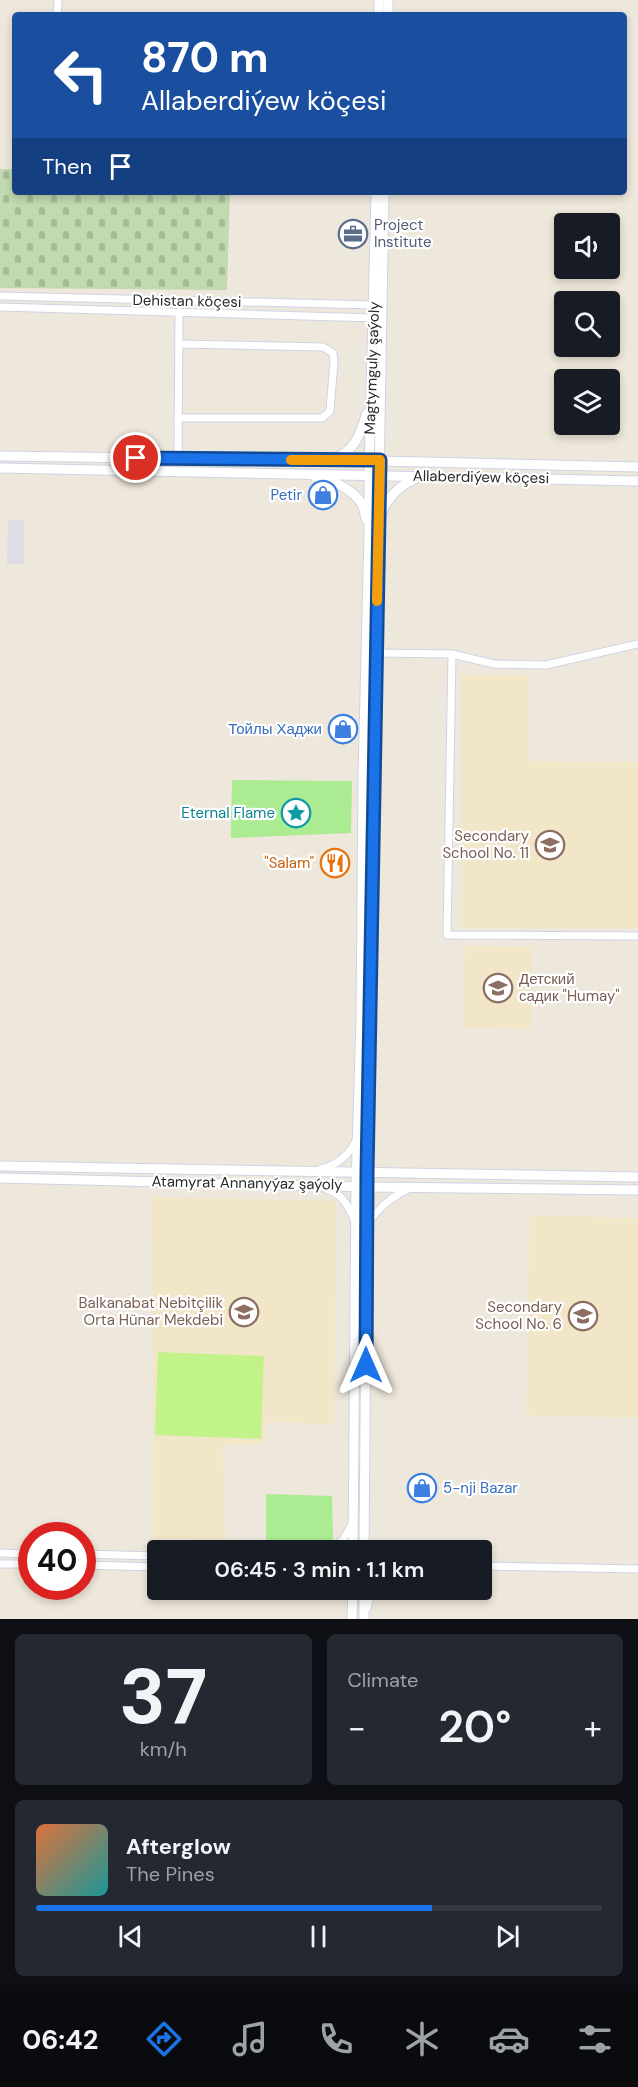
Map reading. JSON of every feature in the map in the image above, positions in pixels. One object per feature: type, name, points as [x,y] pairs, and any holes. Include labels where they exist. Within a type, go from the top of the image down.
[{"type":"street","points":[[57,8],[63,0]]},
{"type":"street","name":"Magtymguly şaýoly","points":[[353,1540],[356,1186],[362,1172],[380,474],[374,461],[371,393],[376,195]]},
{"type":"street","name":"Magtymguly şaýoly","points":[[364,1540],[367,1186],[362,1172],[357,1136],[361,1018],[363,752],[369,474],[374,461],[384,195]]},
{"type":"street","name":"Dehistan köçesi","points":[[0,296],[375,305]]},
{"type":"street","name":"Dehistan köçesi","points":[[0,307],[374,318]]},
{"type":"street","points":[[178,458],[179,312]]},
{"type":"street","points":[[178,344],[323,347],[333,353],[334,361],[330,411],[322,418],[178,418]]},
{"type":"street","points":[[327,460],[343,455],[358,439],[371,393]]},
{"type":"street","name":"Allaberdiýew köçesi","points":[[0,456],[638,467]]},
{"type":"street","name":"Allaberdiýew köçesi","points":[[0,468],[638,481]]},
{"type":"street","points":[[289,474],[321,478],[355,496],[362,505],[369,533]]},
{"type":"street","points":[[379,522],[393,493],[410,481],[425,476]]},
{"type":"street","points":[[376,653],[453,654],[494,664],[546,665],[638,644]]},
{"type":"street","points":[[453,654],[447,935],[638,936]]},
{"type":"street","points":[[315,1171],[328,1167],[346,1155],[354,1145],[357,1136]]},
{"type":"street","name":"Atamyrat Annanyýaz şaýoly","points":[[0,1166],[638,1177]]},
{"type":"street","name":"Atamyrat Annanyýaz şaýoly","points":[[0,1178],[638,1190]]},
{"type":"street","points":[[312,1185],[333,1190],[348,1206],[356,1221]]},
{"type":"street","points":[[367,1225],[381,1206],[411,1187]]},
{"type":"street","points":[[343,1540],[353,1522]]},
{"type":"street","points":[[0,1553],[18,1554]]},
{"type":"street","points":[[96,1554],[147,1556]]},
{"type":"street","points":[[0,1564],[18,1564]]},
{"type":"street","points":[[96,1565],[147,1567]]},
{"type":"street","points":[[492,1566],[638,1569]]},
{"type":"street","points":[[352,1619],[353,1600]]},
{"type":"street","points":[[364,1600],[364,1619]]},
{"type":"street","points":[[364,1619],[369,1600]]},
{"type":"shaded area","points":[[8,520],[24,520],[24,564],[7,564]]},
{"type":"shaded area","name":"Secondary School No. 11","points":[[461,675],[528,675],[528,761],[638,762],[638,928],[462,928]]},
{"type":"shaded area","name":"Детский садик \"Humay\"","points":[[465,946],[532,947],[531,1029],[464,1028]]},
{"type":"shaded area","name":"Balkanabat Nebitçilik Orta Hünar Mekdebi","points":[[152,1197],[336,1201],[334,1424],[267,1422],[264,1445],[222,1445],[226,1540],[154,1538]]},
{"type":"shaded area","name":"Secondary School No. 6","points":[[530,1215],[638,1218],[637,1418],[526,1415]]},
{"type":"green space","points":[[0,169],[12,169],[12,195],[230,195],[227,290],[0,288]]},
{"type":"green space","points":[[232,780],[352,781],[351,833],[231,838]]},
{"type":"green space","points":[[158,1352],[264,1356],[261,1439],[155,1435]]},
{"type":"green space","points":[[266,1494],[332,1496],[332,1540],[266,1540]]},
{"type":"slow traffic","points":[[291,460],[380,460],[377,601]]},
{"type":"place","name":"Project Institute","points":[[353,234]]},
{"type":"place","name":"Petir","points":[[323,495]]},
{"type":"place","name":"Тойлы Хаджи","points":[[343,729]]},
{"type":"place","name":"Eternal Flame","points":[[296,813]]},
{"type":"place","name":"Secondary School No. 11","points":[[550,845]]},
{"type":"place","name":"\"Salam\"","points":[[335,863]]},
{"type":"place","name":"Детский садик \"Humay\"","points":[[498,988]]},
{"type":"place","name":"Balkanabat Nebitçilik Orta Hünar Mekdebi","points":[[244,1312]]},
{"type":"place","name":"Secondary School No. 6","points":[[583,1316]]},
{"type":"place","name":"5-nji Bazar","points":[[422,1488]]},
{"type":"route","points":[[136,458],[380,460],[367,1173],[366,1365]]}]
